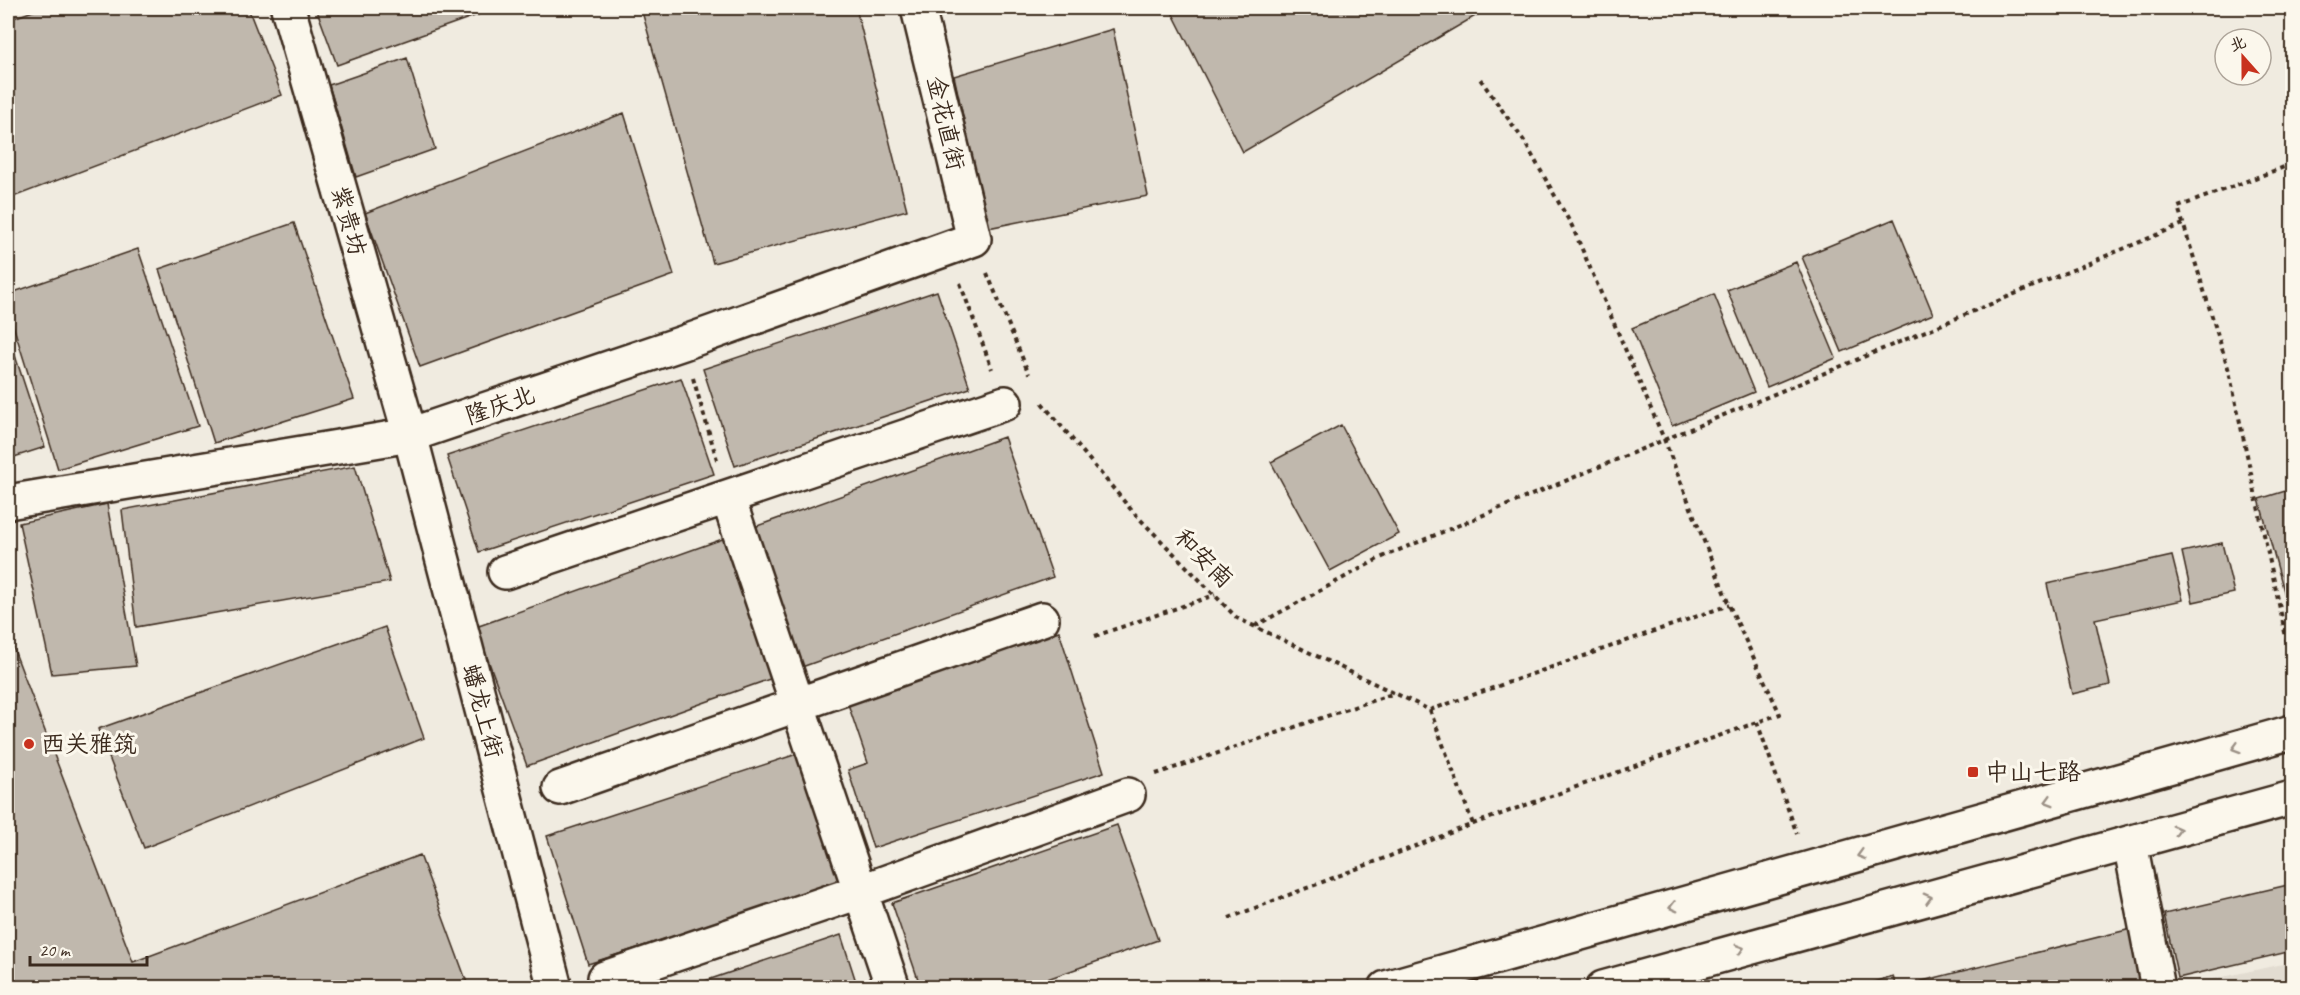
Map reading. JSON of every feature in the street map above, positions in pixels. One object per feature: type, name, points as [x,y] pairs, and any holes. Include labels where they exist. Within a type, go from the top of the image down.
[{"type":"main road","name":"紫贵坊","points":[[288,8],[410,435]]},
{"type":"main road","name":"金花直街","points":[[918,8],[961,244]]},
{"type":"main road","name":"隆庆北","points":[[8,502],[410,435],[683,343],[961,244]]},
{"type":"main road","points":[[505,572],[1005,403]]},
{"type":"main road","name":"蟠龙上街","points":[[410,435],[555,987]]},
{"type":"main road","points":[[728,498],[893,987]]},
{"type":"main road","points":[[560,789],[1042,620]]},
{"type":"main road","points":[[1386,987],[2292,732]]},
{"type":"main road","points":[[605,978],[862,891],[1138,786]]},
{"type":"main road","points":[[1603,987],[2292,798]]},
{"type":"main road","points":[[2130,843],[2158,987]]},
{"type":"path","points":[[1229,918],[1473,824],[1780,714],[1729,605],[1665,439],[1572,226],[1524,141],[1478,76]]},
{"type":"path","points":[[2292,164],[2178,207],[2229,371],[2292,666]]},
{"type":"path","points":[[1255,626],[1380,558],[2183,224]]},
{"type":"path","points":[[961,244],[1010,331],[1034,385]]},
{"type":"path","points":[[961,244],[1005,403]]},
{"type":"path","points":[[683,343],[728,498]]},
{"type":"path","name":"和安南","points":[[1039,395],[1044,406],[1133,512],[1237,618],[1430,710]]},
{"type":"path","points":[[1095,636],[1215,595]]},
{"type":"path","points":[[1473,824],[1430,710],[1729,605]]},
{"type":"path","points":[[1138,786],[1395,693]]},
{"type":"path","points":[[1757,722],[1810,869]]},
{"type":"shaded area","points":[[2292,962],[2292,987],[2177,987]]},
{"type":"building","points":[[41,8],[248,8],[282,95],[8,199],[8,20]]},
{"type":"building","points":[[316,8],[497,8],[337,65]]},
{"type":"building","points":[[641,8],[856,8],[907,210],[713,263]]},
{"type":"building","points":[[1170,8],[1489,8],[1243,152]]},
{"type":"building","points":[[1113,29],[1148,196],[988,228],[954,76]]},
{"type":"building","points":[[407,58],[435,149],[356,177],[329,85]]},
{"type":"building","points":[[624,113],[674,275],[420,367],[365,213]]},
{"type":"building","points":[[1894,219],[1933,314],[1842,352],[1802,257]]},
{"type":"building","points":[[294,223],[354,399],[214,443],[159,269]]},
{"type":"building","points":[[138,249],[198,426],[58,469],[8,309],[8,294]]},
{"type":"building","points":[[1796,262],[1836,358],[1767,387],[1727,290]]},
{"type":"building","points":[[937,291],[970,388],[735,466],[703,369]]},
{"type":"building","points":[[1714,294],[1754,392],[1672,426],[1632,328]]},
{"type":"building","points":[[8,334],[45,447],[8,459]]},
{"type":"building","points":[[681,378],[714,474],[479,552],[447,456]]},
{"type":"building","points":[[1341,425],[1399,534],[1330,571],[1271,462]]},
{"type":"building","points":[[1004,437],[1053,577],[799,668],[749,529]]},
{"type":"building","points":[[355,466],[390,582],[136,627],[122,510]]},
{"type":"building","points":[[2292,489],[2292,621],[2259,499]]},
{"type":"building","points":[[107,504],[136,666],[52,674],[19,523]]},
{"type":"building","points":[[731,536],[781,675],[527,766],[476,627]]},
{"type":"building","points":[[2222,543],[2234,593],[2193,602],[2182,552]]},
{"type":"building","points":[[2172,556],[2183,600],[2095,619],[2110,685],[2072,694],[2047,584]]},
{"type":"building","points":[[385,627],[424,738],[144,848],[98,729]]},
{"type":"building","points":[[1059,631],[1104,772],[873,848],[848,770],[868,763],[847,701]]},
{"type":"building","name":"西关雅筑","points":[[8,634],[133,962],[420,855],[469,988],[8,988]]},
{"type":"building","points":[[797,754],[839,882],[588,964],[547,836]]},
{"type":"building","points":[[1117,825],[1158,940],[1022,988],[921,988],[892,903]]},
{"type":"building","points":[[2292,884],[2292,951],[2178,978],[2164,914]]},
{"type":"building","points":[[2135,928],[2150,988],[1902,986]]},
{"type":"building","points":[[841,935],[858,988],[684,988]]},
{"type":"building","points":[[1893,976],[1896,988],[1854,988]]},
{"type":"place","name":"西关雅筑","points":[[29,744]]},
{"type":"place","name":"中山七路","points":[[1973,772]]}]
